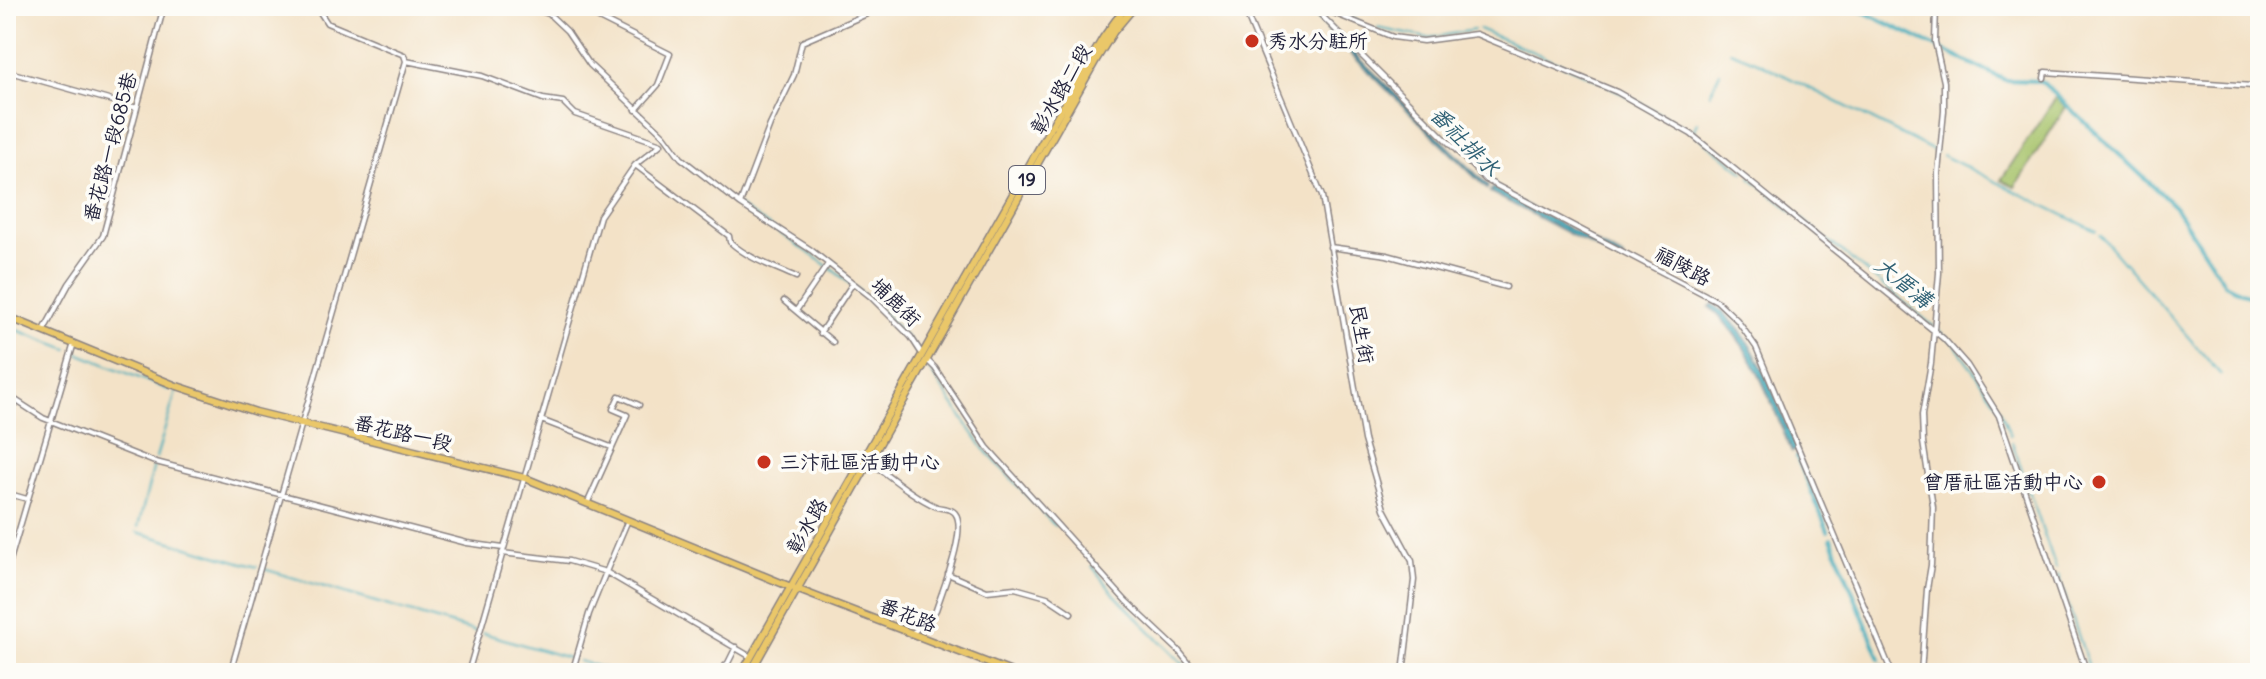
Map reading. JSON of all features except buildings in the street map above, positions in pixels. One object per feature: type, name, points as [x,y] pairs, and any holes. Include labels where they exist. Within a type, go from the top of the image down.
[{"type":"main road","name":"彰水路二段","points":[[924,356],[1103,38],[1126,6]]},
{"type":"main road","name":"彰水路二段","points":[[1055,126],[1108,41],[1135,6]]},
{"type":"main road","name":"番花路一段","points":[[6,316],[174,385],[302,425],[525,478],[794,588]]},
{"type":"main road","name":"彰水路","points":[[742,673],[869,461],[924,356]]},
{"type":"main road","name":"彰水路","points":[[750,673],[924,356]]},
{"type":"main road","name":"番花路","points":[[794,588],[1014,673]]},
{"type":"street","name":"番花路一段685巷","points":[[44,330],[69,284],[103,236],[164,6]]},
{"type":"street","points":[[230,673],[406,61],[404,55],[327,23],[316,6]]},
{"type":"street","name":"埔鹿街","points":[[526,6],[549,14],[567,31],[590,65],[664,135],[681,158],[740,204],[787,233],[893,317],[935,368],[987,447],[1126,601],[1178,650],[1197,673]]},
{"type":"street","points":[[575,6],[670,54],[658,85],[636,110]]},
{"type":"street","name":"民生街","points":[[1243,6],[1322,196],[1364,440],[1384,509],[1412,561],[1414,573],[1403,673]]},
{"type":"street","points":[[1314,6],[1393,37],[1423,41],[1476,34],[1617,92],[1691,134],[1935,330],[1967,365],[1999,416],[2087,673]]},
{"type":"street","name":"福陵路","points":[[1314,6],[1492,185],[1717,301],[1737,320],[1756,347],[1892,673]]},
{"type":"street","points":[[1921,673],[1933,507],[1923,435],[1939,273],[1938,173],[1944,111],[1944,82],[1935,42],[1936,6]]},
{"type":"street","points":[[740,204],[770,125],[794,75],[802,42],[867,14]]},
{"type":"street","points":[[406,61],[482,76],[543,99],[563,102],[575,114],[661,144],[635,165],[600,216],[468,673]]},
{"type":"street","points":[[6,71],[137,108]]},
{"type":"street","points":[[2044,78],[2045,72],[2253,86]]},
{"type":"street","points":[[635,165],[709,219],[729,236],[730,242],[752,259],[796,277]]},
{"type":"street","points":[[1487,192],[1492,185]]},
{"type":"street","points":[[1330,247],[1387,255],[1506,287]]},
{"type":"street","points":[[796,311],[828,264]]},
{"type":"street","points":[[820,333],[853,283]]},
{"type":"street","points":[[784,301],[833,342]]},
{"type":"street","points":[[6,574],[74,343]]},
{"type":"street","points":[[6,394],[50,421],[152,461],[467,543],[569,561],[606,572],[751,657]]},
{"type":"street","points":[[587,504],[627,415],[613,409],[619,396],[639,405]]},
{"type":"street","points":[[541,420],[611,447]]},
{"type":"street","points":[[869,461],[904,487],[934,505],[955,513],[959,539],[948,574],[931,618],[911,634]]},
{"type":"street","points":[[6,493],[27,499]]},
{"type":"street","points":[[572,673],[589,614],[628,520]]},
{"type":"street","points":[[948,574],[990,592],[1015,588],[1047,597],[1071,613]]},
{"type":"street","points":[[717,673],[728,663],[736,647]]},
{"type":"green space","points":[[2056,97],[2066,107],[2015,187],[2001,180]]},
{"type":"water","points":[[1328,31],[1332,31],[1488,186],[1487,189]]},
{"type":"water","points":[[1493,188],[1624,258],[1623,262],[1490,192]]},
{"type":"water","points":[[1713,304],[1729,318],[1754,352],[1797,450],[1792,452],[1749,356],[1738,338],[1710,307]]},
{"type":"waterway","name":"番社排水","points":[[1307,6],[1335,34]]},
{"type":"waterway","name":"大厝溝","points":[[1326,6],[1360,22]]},
{"type":"waterway","points":[[1851,6],[2005,80],[2041,81],[2175,207],[2225,284],[2260,302]]},
{"type":"waterway","name":"大厝溝","points":[[1377,28],[1428,38],[1474,30]]},
{"type":"waterway","name":"大厝溝","points":[[1479,29],[1595,78],[1689,130]]},
{"type":"waterway","points":[[1730,51],[1758,62],[1936,152]]},
{"type":"waterway","points":[[1710,94],[1720,72]]},
{"type":"waterway","points":[[1693,132],[1697,122]]},
{"type":"waterway","name":"大厝溝","points":[[1693,132],[1744,172]]},
{"type":"waterway","points":[[1942,155],[2096,231]]},
{"type":"waterway","name":"大厝溝","points":[[1750,177],[1954,343],[2000,409],[2010,435]]},
{"type":"waterway","points":[[731,201],[807,251],[857,289],[901,331],[919,354]]},
{"type":"waterway","points":[[2100,235],[2221,375]]},
{"type":"waterway","points":[[6,326],[68,349]]},
{"type":"waterway","points":[[75,352],[169,390]]},
{"type":"waterway","points":[[927,366],[983,448],[1055,526]]},
{"type":"waterway","points":[[156,458],[176,392]]},
{"type":"waterway","name":"大厝溝","points":[[2012,442],[2056,568]]},
{"type":"waterway","name":"番社排水","points":[[1797,457],[1828,531]]},
{"type":"waterway","points":[[138,527],[154,465]]},
{"type":"waterway","points":[[137,532],[257,567]]},
{"type":"waterway","name":"番社排水","points":[[1831,538],[1880,659]]},
{"type":"waterway","points":[[1092,566],[1113,593],[1192,673]]},
{"type":"waterway","points":[[264,569],[477,632]]},
{"type":"waterway","name":"大厝溝","points":[[2058,575],[2091,673]]},
{"type":"waterway","points":[[483,633],[572,659]]},
{"type":"waterway","points":[[579,661],[620,673]]},
{"type":"waterway","name":"番社排水","points":[[1883,665],[1886,673]]},
{"type":"place","name":"秀水分駐所","points":[[1252,41]]},
{"type":"place","name":"三汴社區活動中心","points":[[764,462]]},
{"type":"place","name":"曾厝社區活動中心","points":[[2099,482]]}]
